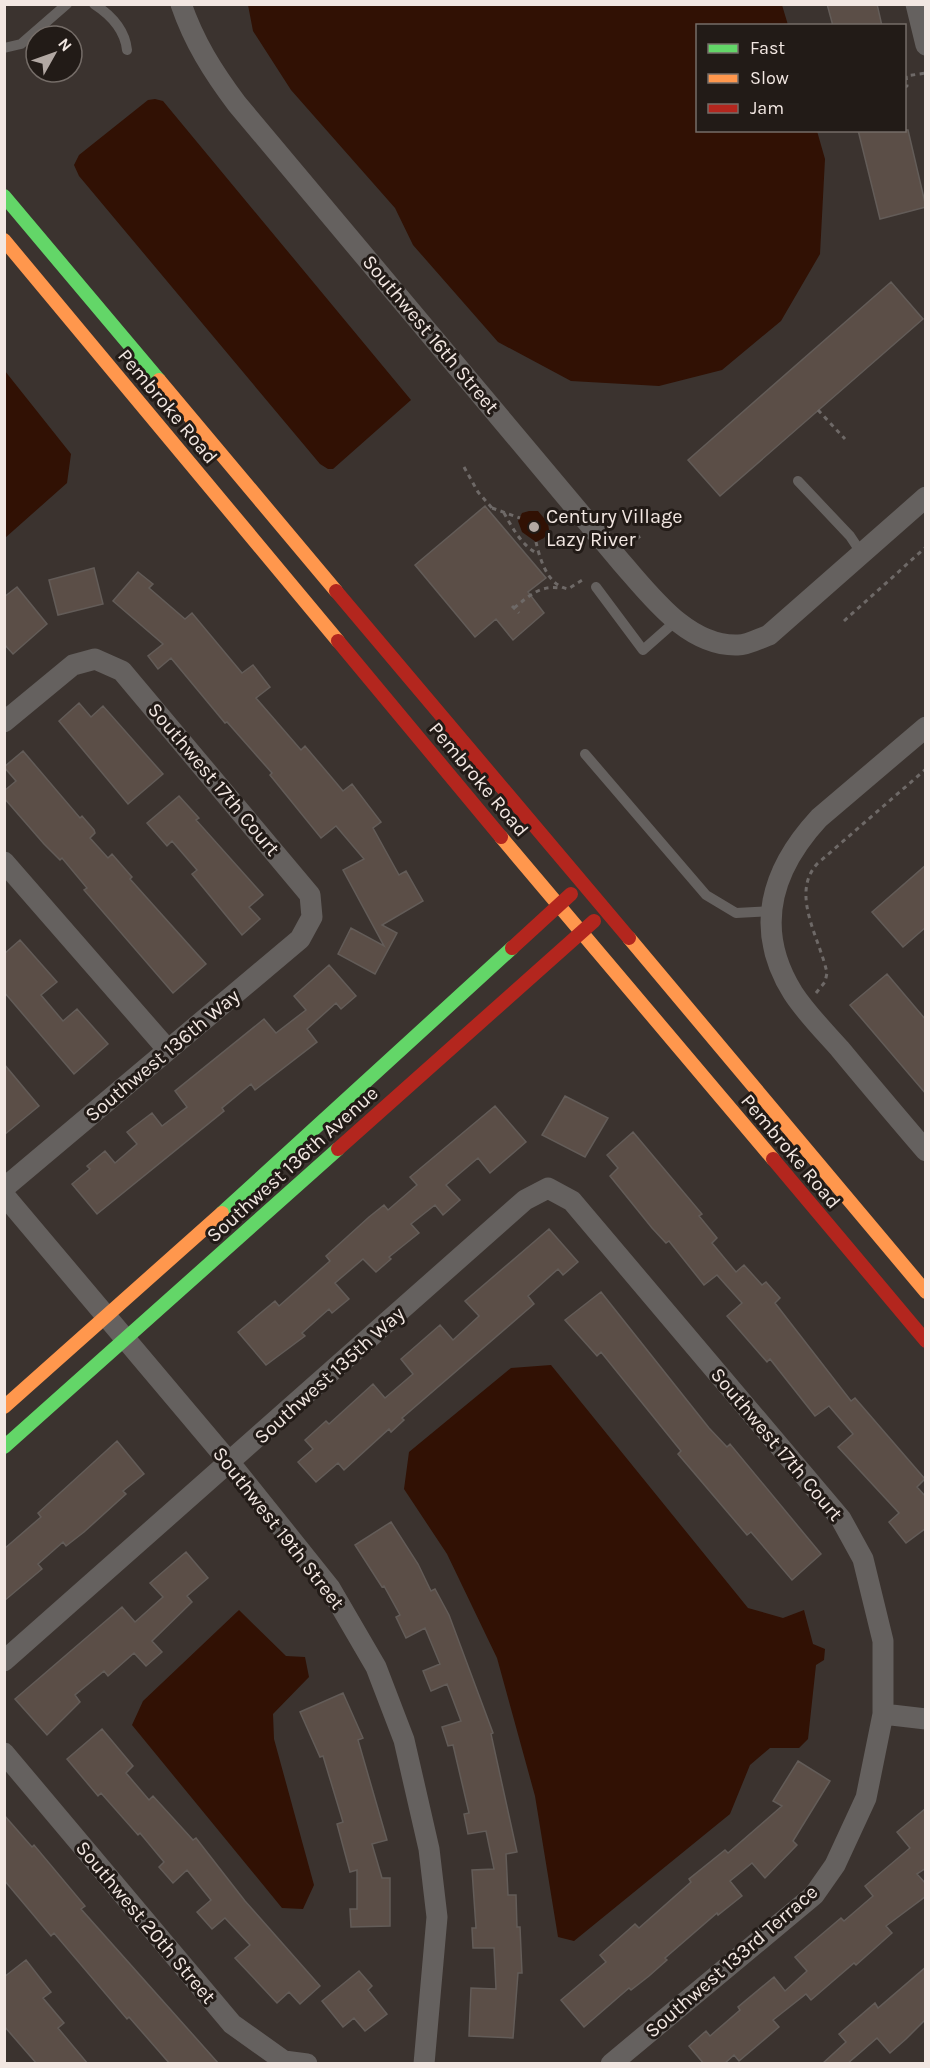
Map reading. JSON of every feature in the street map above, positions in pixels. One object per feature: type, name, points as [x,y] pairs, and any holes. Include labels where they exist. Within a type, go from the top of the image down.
[{"type":"main road","name":"Pembroke Road","points":[[4,196],[584,882],[926,1292]]},
{"type":"main road","name":"Pembroke Road","points":[[4,240],[558,905],[926,1341]]},
{"type":"main road","name":"Southwest 136th Avenue","points":[[4,1407],[422,1032],[584,882]]},
{"type":"main road","name":"Southwest 136th Avenue","points":[[4,1447],[127,1340],[460,1038],[606,910]]},
{"type":"street","name":"Southwest 16th Street","points":[[182,4],[192,36],[214,73],[237,104],[621,562],[677,620],[708,642],[740,646],[769,635],[862,554]]},
{"type":"street","points":[[916,4],[926,45]]},
{"type":"street","points":[[862,554],[926,497]]},
{"type":"street","name":"Southwest 17th Court","points":[[4,722],[73,665],[95,659],[122,671],[310,895],[312,917]]},
{"type":"street","points":[[926,727],[819,818],[804,835],[782,870],[771,911],[770,924],[776,961],[794,995],[926,1151]]},
{"type":"street","points":[[4,862],[168,1050]]},
{"type":"street","name":"Southwest 136th Way","points":[[4,1188],[300,939],[312,917]]},
{"type":"street","name":"Southwest 17th Court","points":[[548,1188],[572,1201],[841,1519],[863,1558],[883,1641],[883,1714]]},
{"type":"street","name":"Southwest 135th Way","points":[[4,1661],[525,1200],[548,1188]]},
{"type":"street","name":"Southwest 19th Street","points":[[4,1195],[230,1463],[330,1588],[376,1667],[404,1740],[429,1849],[437,1917],[424,2064]]},
{"type":"street","points":[[883,1714],[926,1719]]},
{"type":"street","name":"Southwest 133rd Terrace","points":[[611,2064],[814,1895],[835,1865],[866,1798],[883,1714]]},
{"type":"street","name":"Southwest 20th Street","points":[[4,1753],[232,2024],[284,2061],[307,2064]]},
{"type":"lane","points":[[4,48],[21,44],[67,4]]},
{"type":"lane","points":[[94,4],[112,18],[126,38],[127,50]]},
{"type":"lane","points":[[798,481],[850,536],[862,554]]},
{"type":"lane","points":[[596,587],[644,650],[677,620]]},
{"type":"lane","points":[[585,754],[706,895],[736,913],[771,911]]},
{"type":"path","points":[[906,76],[926,73]]},
{"type":"path","points":[[818,410],[845,439]]},
{"type":"path","points":[[464,467],[477,492],[491,510],[520,518]]},
{"type":"path","points":[[504,513],[512,527],[533,552],[539,554]]},
{"type":"path","points":[[626,546],[642,535]]},
{"type":"path","points":[[536,542],[541,565],[562,588]]},
{"type":"path","points":[[844,621],[926,548]]},
{"type":"path","points":[[519,614],[513,607],[535,591],[549,586],[568,589],[590,574]]},
{"type":"path","points":[[810,998],[825,982],[826,973],[804,895],[807,877],[817,864],[926,769]]},
{"type":"shaded area","points":[[248,5],[782,5],[788,24],[696,24],[696,132],[817,132],[825,159],[820,254],[781,321],[722,370],[659,386],[571,381],[498,342],[413,245],[395,208],[291,90],[253,31]]},
{"type":"shaded area","points":[[148,100],[163,101],[411,400],[333,469],[320,464],[79,176],[74,165],[79,155]]},
{"type":"shaded area","points":[[5,371],[71,454],[67,483],[5,538]]},
{"type":"shaded area","name":"Century Village Lazy River","points":[[538,511],[548,523],[549,530],[544,538],[536,542],[522,532],[518,521],[522,513]]},
{"type":"shaded area","points":[[551,1365],[748,1608],[783,1618],[804,1610],[813,1644],[825,1649],[824,1660],[816,1665],[808,1739],[799,1748],[770,1748],[750,1765],[730,1814],[574,1941],[558,1937],[535,1796],[497,1658],[447,1554],[404,1489],[409,1452],[511,1368]]},
{"type":"shaded area","points":[[239,1610],[286,1656],[305,1657],[309,1677],[273,1714],[274,1739],[314,1885],[303,1909],[282,1908],[132,1725],[143,1701]]},
{"type":"building","points":[[827,4],[877,4],[882,24],[832,24]]},
{"type":"building","points":[[908,130],[926,207],[880,219],[858,132],[906,132]]},
{"type":"building","points":[[891,282],[923,319],[720,496],[688,460]]},
{"type":"building","points":[[485,506],[546,578],[528,592],[544,613],[513,640],[496,619],[475,637],[415,565]]},
{"type":"building","points":[[94,568],[103,604],[58,615],[49,580]]},
{"type":"building","points":[[138,572],[153,584],[149,588],[185,619],[192,613],[242,673],[253,665],[270,687],[256,698],[301,750],[305,746],[343,791],[352,784],[381,822],[373,828],[399,875],[406,871],[423,901],[382,925],[397,933],[375,974],[338,954],[351,928],[384,946],[343,870],[364,859],[336,826],[321,838],[270,775],[272,773],[227,722],[225,723],[171,658],[158,669],[148,656],[163,644],[113,601]]},
{"type":"building","points":[[17,587],[47,624],[13,654],[4,644],[4,597]]},
{"type":"building","points":[[79,703],[91,717],[103,706],[163,774],[128,804],[59,721]]},
{"type":"building","points":[[23,751],[80,818],[82,816],[94,830],[95,833],[90,838],[108,858],[112,854],[132,877],[130,879],[206,964],[173,993],[84,890],[87,888],[62,858],[60,860],[44,844],[4,798],[4,791],[16,781],[4,767]]},
{"type":"building","points":[[179,796],[199,818],[196,820],[263,895],[249,907],[260,919],[242,935],[192,874],[197,870],[172,841],[167,846],[147,823]]},
{"type":"building","points":[[926,865],[926,927],[903,947],[872,912]]},
{"type":"building","points":[[20,940],[57,982],[41,995],[63,1021],[77,1009],[108,1044],[74,1074],[4,992],[4,954]]},
{"type":"building","points":[[329,965],[356,996],[341,1009],[336,1003],[307,1029],[317,1042],[255,1090],[251,1084],[222,1108],[224,1111],[97,1214],[72,1184],[90,1169],[87,1166],[105,1151],[115,1163],[137,1144],[127,1132],[152,1113],[162,1126],[187,1107],[175,1091],[264,1019],[276,1033],[306,1010],[294,996]]},
{"type":"building","points":[[887,974],[926,1020],[926,1094],[850,1005]]},
{"type":"building","points":[[4,1064],[39,1106],[4,1135]]},
{"type":"building","points":[[565,1096],[608,1118],[585,1157],[542,1135]]},
{"type":"building","points":[[495,1106],[526,1142],[490,1173],[478,1158],[446,1185],[460,1200],[443,1215],[435,1205],[411,1224],[419,1233],[389,1257],[391,1259],[376,1272],[363,1259],[335,1283],[349,1299],[332,1313],[329,1309],[302,1333],[305,1336],[266,1365],[238,1332],[275,1301],[279,1306],[330,1261],[326,1256],[369,1217],[384,1205],[388,1210],[417,1185],[410,1177]]},
{"type":"building","points":[[633,1132],[702,1214],[699,1216],[717,1238],[712,1243],[736,1272],[744,1265],[762,1285],[766,1282],[780,1298],[775,1303],[851,1401],[855,1398],[925,1479],[917,1487],[926,1497],[926,1528],[906,1543],[889,1522],[899,1513],[838,1447],[853,1434],[829,1406],[815,1416],[770,1359],[767,1362],[727,1316],[742,1303],[717,1275],[704,1285],[669,1241],[666,1243],[652,1228],[610,1176],[618,1168],[607,1155]]},
{"type":"building","points":[[549,1229],[578,1262],[563,1275],[558,1269],[528,1296],[534,1304],[402,1418],[404,1420],[391,1432],[389,1429],[344,1470],[338,1463],[316,1482],[298,1462],[313,1449],[305,1440],[326,1421],[329,1424],[373,1384],[385,1398],[413,1374],[401,1359],[440,1325],[453,1340],[479,1316],[465,1301]]},
{"type":"building","points":[[601,1292],[709,1428],[727,1447],[730,1444],[821,1554],[792,1580],[751,1532],[747,1535],[678,1454],[681,1451],[601,1352],[597,1356],[565,1320]]},
{"type":"building","points":[[117,1441],[144,1474],[123,1491],[126,1494],[84,1532],[66,1546],[63,1542],[38,1564],[42,1569],[4,1601],[4,1549],[41,1517],[38,1513]]},
{"type":"building","points":[[391,1522],[418,1564],[431,1591],[435,1589],[449,1615],[493,1733],[491,1734],[517,1852],[506,1854],[508,1895],[516,1895],[522,1973],[518,1973],[513,2038],[469,2036],[471,1988],[496,1989],[494,1948],[473,1948],[472,1928],[476,1928],[472,1870],[494,1869],[486,1831],[468,1834],[464,1814],[469,1813],[453,1745],[448,1746],[442,1727],[461,1721],[447,1684],[431,1691],[423,1671],[440,1664],[425,1628],[406,1638],[396,1617],[400,1615],[384,1586],[382,1587],[355,1545]]},
{"type":"building","points":[[186,1552],[208,1578],[187,1596],[192,1602],[152,1641],[162,1652],[146,1666],[134,1653],[108,1676],[104,1671],[75,1695],[80,1702],[47,1735],[15,1699],[122,1607],[135,1622],[163,1597],[150,1583]]},
{"type":"building","points":[[343,1693],[363,1738],[358,1740],[387,1840],[372,1844],[382,1878],[390,1878],[390,1926],[351,1927],[350,1909],[357,1909],[357,1870],[350,1872],[337,1824],[343,1822],[323,1756],[320,1757],[300,1712]]},
{"type":"building","points":[[102,1729],[133,1766],[126,1773],[149,1800],[153,1796],[193,1840],[196,1838],[245,1901],[320,1986],[300,2004],[289,1992],[277,2003],[235,1958],[250,1945],[225,1918],[212,1929],[197,1912],[211,1900],[187,1870],[173,1883],[159,1867],[164,1862],[140,1833],[138,1835],[101,1793],[98,1796],[67,1759]]},
{"type":"building","points":[[798,1761],[830,1781],[793,1841],[797,1845],[765,1878],[752,1863],[730,1881],[742,1896],[718,1915],[717,1913],[665,1958],[667,1960],[649,1976],[631,1990],[629,1988],[584,2027],[561,2000],[606,1962],[600,1955],[635,1924],[639,1928],[691,1882],[689,1879],[725,1850],[728,1853],[782,1806],[773,1801]]},
{"type":"building","points":[[926,1808],[926,1868],[917,1874],[926,1884],[926,1896],[886,1926],[892,1933],[856,1965],[854,1963],[811,2000],[806,1994],[773,2020],[779,2027],[739,2061],[734,2055],[724,2064],[704,2064],[689,2046],[706,2031],[710,2036],[740,2010],[738,2007],[774,1977],[785,1991],[807,1971],[795,1957],[841,1918],[844,1921],[873,1896],[865,1886],[910,1848],[897,1832]]},
{"type":"building","points":[[4,1815],[32,1847],[34,1845],[85,1906],[81,1909],[219,2064],[170,2064],[129,2017],[127,2019],[54,1933],[51,1936],[4,1880]]},
{"type":"building","points":[[26,1960],[51,1992],[43,1998],[64,2023],[58,2028],[88,2064],[37,2064],[4,2026],[4,1977]]},
{"type":"building","points":[[926,1967],[926,2019],[906,2039],[890,2053],[877,2038],[847,2064],[822,2064],[846,2042],[839,2034],[875,2003],[878,2008]]},
{"type":"building","points":[[359,1971],[372,1986],[368,1990],[387,2014],[365,2031],[354,2018],[343,2027],[322,2001]]},
{"type":"traffic: fast","points":[[4,196],[159,380]]},
{"type":"traffic: fast","points":[[222,1213],[512,948]]},
{"type":"traffic: fast","points":[[4,1447],[338,1149]]},
{"type":"traffic: slow","points":[[4,240],[338,641]]},
{"type":"traffic: slow","points":[[159,380],[336,591]]},
{"type":"traffic: slow","points":[[501,837],[773,1159]]},
{"type":"traffic: slow","points":[[629,938],[926,1292]]},
{"type":"traffic: slow","points":[[4,1407],[222,1213]]},
{"type":"traffic: jam","points":[[336,591],[629,938]]},
{"type":"traffic: jam","points":[[338,641],[501,837]]},
{"type":"traffic: jam","points":[[512,948],[571,894]]},
{"type":"traffic: jam","points":[[338,1149],[594,921]]},
{"type":"traffic: jam","points":[[773,1159],[926,1341]]},
{"type":"place","name":"Century Village Lazy River","points":[[534,527]]}]
